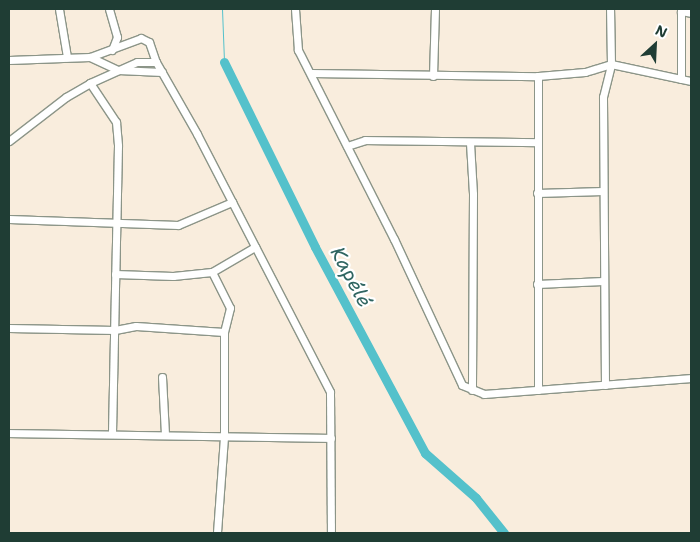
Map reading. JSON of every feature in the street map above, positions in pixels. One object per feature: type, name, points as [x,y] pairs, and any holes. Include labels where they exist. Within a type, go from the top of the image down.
[{"type":"street","points":[[59,9],[66,56]]},
{"type":"street","points":[[109,9],[116,37],[112,50]]},
{"type":"street","points":[[295,9],[298,50],[347,146],[462,385],[484,394],[691,378]]},
{"type":"street","points":[[433,76],[435,9]]},
{"type":"street","points":[[605,385],[603,96],[611,64],[610,9]]},
{"type":"street","points":[[681,79],[681,10],[691,12]]},
{"type":"street","points":[[9,60],[66,56],[90,57],[141,38],[149,42],[156,62],[232,202],[330,392],[332,438],[331,533]]},
{"type":"street","points":[[90,57],[118,70],[162,72]]},
{"type":"street","points":[[9,141],[66,97],[90,83],[137,62],[156,62]]},
{"type":"street","points":[[311,73],[538,76],[585,72],[611,64],[691,81]]},
{"type":"street","points":[[538,76],[538,390]]},
{"type":"street","points":[[90,83],[116,122],[115,330],[112,434]]},
{"type":"street","points":[[347,146],[365,140],[470,143],[538,142]]},
{"type":"street","points":[[470,143],[473,194],[472,390]]},
{"type":"street","points":[[537,193],[604,191]]},
{"type":"street","points":[[9,219],[178,225],[232,202]]},
{"type":"street","points":[[115,274],[173,276],[212,272],[255,247]]},
{"type":"street","points":[[212,272],[230,308],[224,332],[224,437],[217,533]]},
{"type":"street","points":[[537,284],[603,281]]},
{"type":"street","points":[[9,328],[115,330],[136,326],[224,332]]},
{"type":"street","points":[[162,378],[166,435]]},
{"type":"street","points":[[9,433],[332,438]]},
{"type":"waterway","name":"Kapélé","points":[[222,9],[224,62]]},
{"type":"waterway","name":"Kapélé","points":[[224,62],[315,247],[425,453],[476,498],[504,533]]}]
